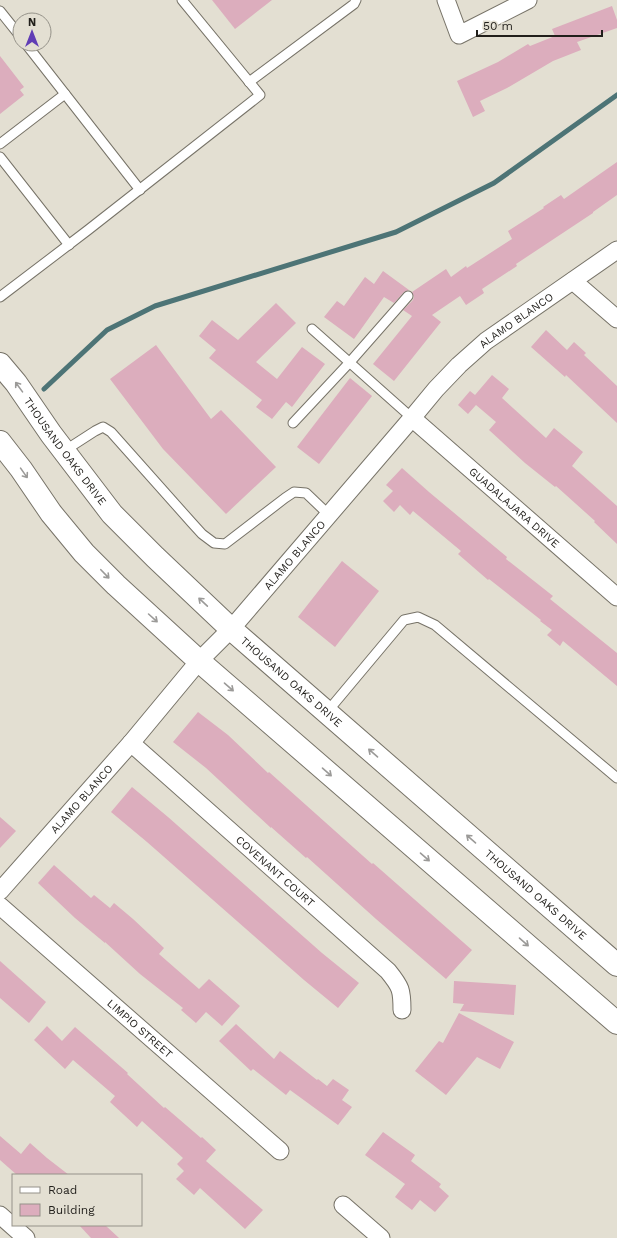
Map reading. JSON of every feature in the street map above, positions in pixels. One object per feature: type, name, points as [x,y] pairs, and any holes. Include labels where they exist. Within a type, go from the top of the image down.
[{"type":"main road","name":"THOUSAND OAKS DRIVE","points":[[0,364],[16,383],[64,451],[112,514],[154,557],[231,629],[617,965]]},
{"type":"main road","points":[[0,442],[51,513],[84,553],[116,585],[199,661],[617,1023]]},
{"type":"street","points":[[446,0],[459,35],[528,0]]},
{"type":"street","name":"ALAMO BLANCO","points":[[0,891],[131,743],[199,661],[231,629],[436,389],[459,365],[486,341],[617,250]]},
{"type":"street","points":[[573,281],[617,320]]},
{"type":"street","name":"GUADALAJARA DRIVE","points":[[412,418],[617,598]]},
{"type":"street","name":"COVENANT COURT","points":[[131,743],[388,971],[398,984],[402,993],[402,1010]]},
{"type":"street","name":"LIMPIO STREET","points":[[0,906],[280,1151]]},
{"type":"street","points":[[343,1205],[382,1238]]},
{"type":"street","points":[[0,1215],[12,1226]]},
{"type":"street","points":[[12,1226],[26,1238]]},
{"type":"lane","points":[[1,294],[69,245],[260,95],[182,0]]},
{"type":"lane","points":[[249,82],[354,4],[356,0]]},
{"type":"lane","points":[[0,11],[12,26]]},
{"type":"lane","points":[[32,52],[140,190]]},
{"type":"lane","points":[[0,144],[65,94]]},
{"type":"lane","points":[[0,157],[69,245]]},
{"type":"lane","points":[[293,423],[350,362],[408,296]]},
{"type":"lane","points":[[312,329],[412,418]]},
{"type":"lane","points":[[64,451],[95,430],[103,428],[111,432],[202,534],[214,543],[225,544],[294,492],[306,493],[328,515]]},
{"type":"lane","points":[[326,712],[404,620],[418,617],[435,625],[617,778]]},
{"type":"building","points":[[212,0],[272,0],[235,29]]},
{"type":"building","points":[[612,6],[617,20],[617,28],[577,42],[581,50],[553,61],[507,88],[480,101],[485,111],[473,117],[457,81],[498,62],[528,44],[530,46],[555,36],[552,29]]},
{"type":"building","points":[[0,56],[24,87],[20,90],[24,95],[0,114]]},
{"type":"building","points":[[617,162],[617,195],[593,213],[516,264],[517,266],[482,289],[484,293],[466,305],[460,296],[432,315],[441,322],[394,381],[373,364],[412,316],[403,310],[413,300],[414,297],[412,292],[446,269],[451,277],[466,266],[467,268],[512,239],[508,231],[544,208],[543,207],[561,195],[564,199]]},
{"type":"building","points":[[383,271],[409,290],[404,292],[394,303],[384,297],[354,339],[324,317],[337,301],[344,306],[365,277],[374,284]]},
{"type":"building","points":[[276,303],[296,323],[256,362],[277,379],[302,347],[325,364],[292,407],[286,402],[272,419],[256,407],[262,400],[209,358],[216,350],[199,336],[212,320],[238,340]]},
{"type":"building","points":[[546,330],[567,350],[574,342],[586,353],[584,355],[617,386],[617,423],[566,375],[565,377],[531,347]]},
{"type":"building","points":[[156,345],[211,419],[221,410],[276,467],[226,514],[163,449],[110,379]]},
{"type":"building","points":[[492,375],[509,389],[502,398],[546,438],[554,428],[583,452],[572,466],[617,506],[617,544],[594,522],[595,521],[556,486],[555,487],[525,463],[489,430],[496,422],[476,405],[468,414],[458,405],[470,391],[475,395]]},
{"type":"building","points":[[350,378],[372,396],[319,464],[297,447]]},
{"type":"building","points":[[402,468],[507,557],[506,559],[553,596],[550,599],[617,653],[617,686],[563,641],[560,646],[547,635],[552,630],[489,579],[488,580],[458,554],[461,551],[413,511],[410,515],[400,505],[394,512],[383,501],[393,491],[386,485]]},
{"type":"building","points":[[342,561],[379,591],[335,647],[298,617]]},
{"type":"building","points":[[198,712],[228,735],[268,773],[269,772],[372,864],[373,863],[472,950],[446,979],[307,857],[306,858],[271,828],[206,768],[173,742]]},
{"type":"building","points":[[132,787],[322,953],[359,983],[338,1008],[111,812]]},
{"type":"building","points":[[0,817],[16,831],[0,848]]},
{"type":"building","points":[[54,865],[91,898],[94,895],[110,908],[114,903],[133,919],[164,948],[159,954],[199,989],[209,979],[240,1006],[222,1026],[206,1012],[196,1023],[181,1010],[183,1008],[140,974],[105,942],[75,918],[38,883]]},
{"type":"building","points":[[0,961],[46,1002],[29,1023],[0,998]]},
{"type":"building","points":[[454,981],[516,985],[514,1015],[460,1011],[464,1004],[453,1003]]},
{"type":"building","points":[[459,1013],[514,1042],[500,1069],[477,1057],[446,1095],[415,1071],[439,1041],[443,1043]]},
{"type":"building","points":[[236,1024],[274,1059],[280,1051],[327,1086],[333,1079],[349,1090],[342,1100],[352,1107],[338,1125],[290,1090],[286,1095],[253,1069],[251,1071],[219,1041]]},
{"type":"building","points":[[47,1026],[62,1041],[75,1027],[128,1073],[127,1074],[164,1108],[165,1107],[216,1150],[206,1161],[263,1210],[245,1229],[200,1188],[194,1195],[176,1179],[184,1171],[177,1164],[183,1158],[142,1121],[137,1127],[110,1102],[115,1096],[73,1060],[65,1069],[34,1040]]},
{"type":"building","points":[[383,1132],[415,1155],[411,1161],[441,1184],[439,1187],[449,1196],[435,1212],[420,1200],[412,1210],[395,1197],[405,1184],[365,1155]]},
{"type":"building","points":[[0,1136],[21,1154],[30,1143],[68,1174],[16,1174],[0,1160]]},
{"type":"building","points":[[80,1226],[106,1226],[119,1238],[91,1238]]},
{"type":"waterway","points":[[44,389],[107,330],[155,306],[396,232],[494,183],[617,95]]}]
